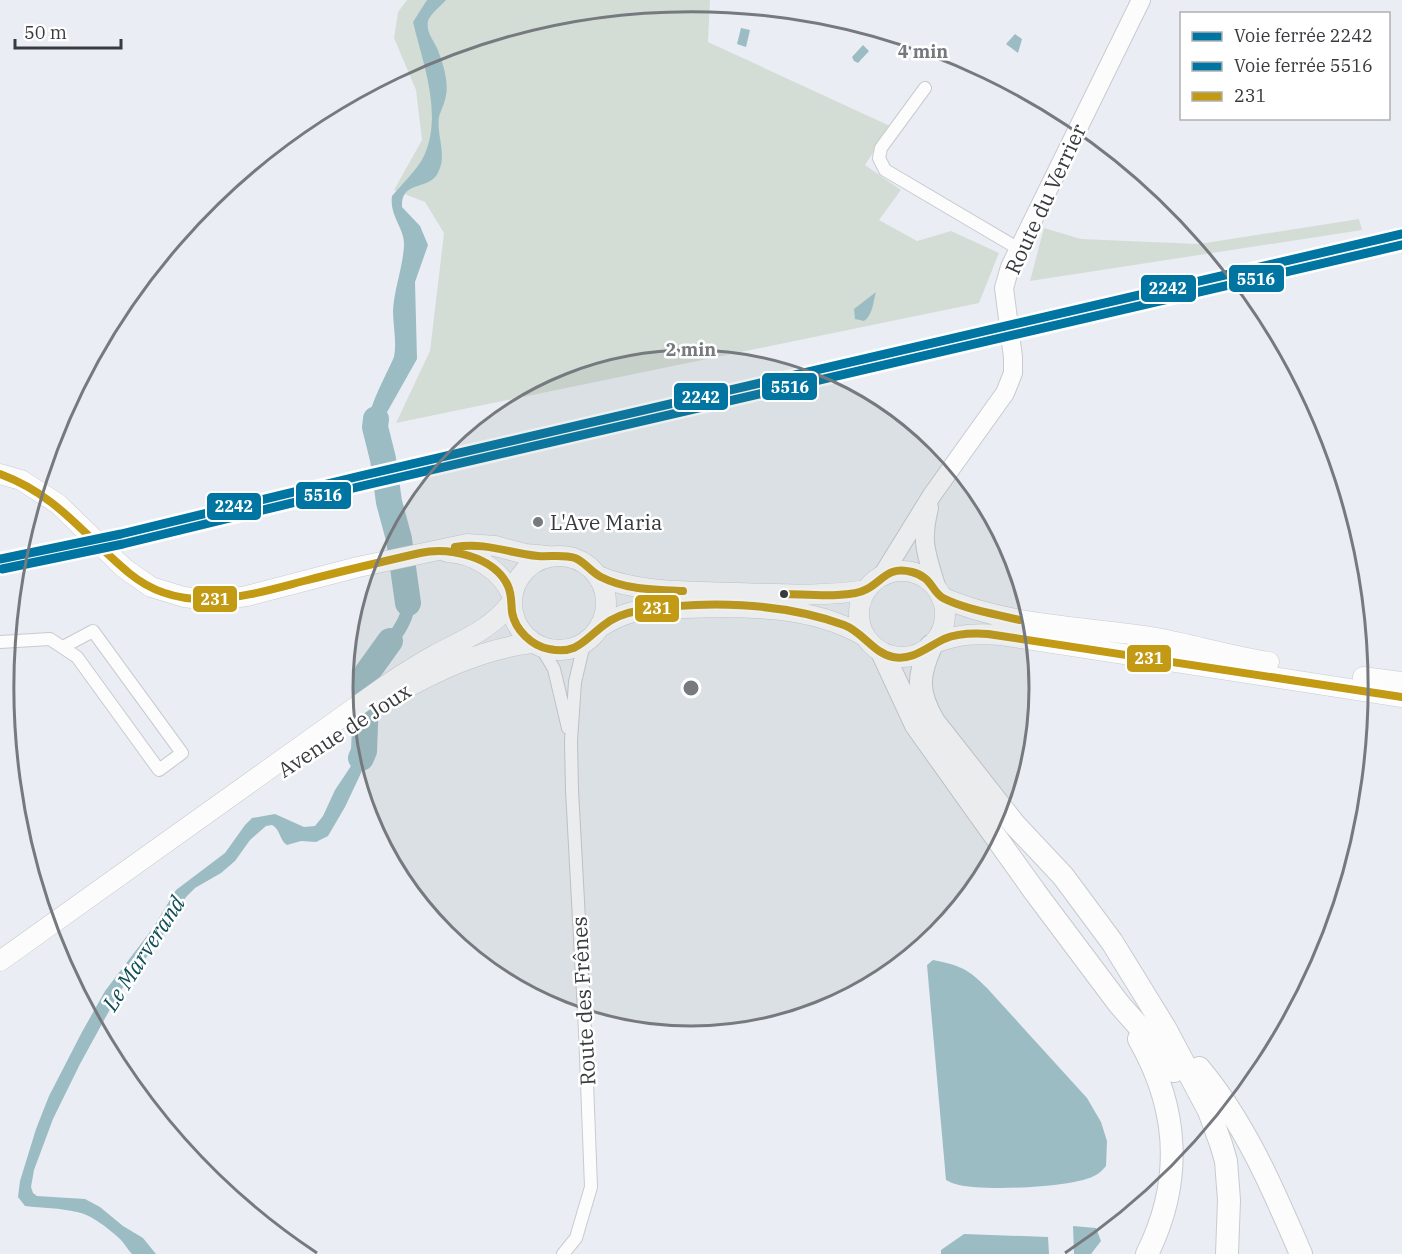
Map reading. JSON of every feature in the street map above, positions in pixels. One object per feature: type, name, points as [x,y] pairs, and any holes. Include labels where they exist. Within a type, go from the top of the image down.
[{"type":"highway","points":[[933,645],[923,664],[919,685],[925,707],[934,722],[1015,825],[1063,876],[1112,942],[1165,1028],[1209,1111],[1226,1161],[1229,1200],[1227,1254]]},
{"type":"highway","points":[[883,654],[916,725],[1035,892],[1119,1004],[1165,1056],[1192,1098],[1214,1149],[1220,1186],[1219,1254]]},
{"type":"highway","points":[[1119,1004],[1158,1078],[1171,1125],[1173,1155],[1170,1187],[1161,1224],[1147,1254]]},
{"type":"highway","points":[[1165,1028],[1209,1080],[1252,1146],[1301,1254]]},
{"type":"main road","name":"Route du Verrier","points":[[882,576],[932,495],[1005,393],[1012,373],[1004,288],[1010,267],[1141,0]]},
{"type":"main road","points":[[0,474],[21,480],[58,504],[124,568],[151,587],[184,597],[216,601],[247,596],[384,562],[481,543],[525,554],[562,555],[576,558],[589,566],[598,576],[604,588],[605,615],[600,627]]},
{"type":"main road","name":"Route du Verrier","points":[[932,495],[924,527],[924,547],[939,593]]},
{"type":"main road","points":[[429,552],[455,552],[485,564],[507,585],[514,619],[521,632],[536,645],[562,651],[584,644],[600,627],[614,618],[634,612],[713,607],[745,608],[805,615],[849,627],[864,636],[875,649],[883,654],[903,658],[923,652],[952,636],[974,633],[1001,635],[1402,697]]},
{"type":"main road","points":[[511,599],[515,585],[528,566],[548,556]]},
{"type":"main road","points":[[864,636],[858,613],[860,601],[866,590],[882,576],[891,572],[912,572],[922,576],[939,593],[958,604],[1030,623],[1159,639],[1246,659],[1402,682]]},
{"type":"main road","points":[[598,576],[633,587],[679,591],[836,595],[866,590]]},
{"type":"main road","points":[[933,645],[944,626],[944,606],[939,593]]},
{"type":"main road","name":"Avenue de Joux","points":[[0,961],[166,841],[243,798],[345,720],[385,693],[414,666],[489,626],[503,615],[511,599]]},
{"type":"main road","name":"Avenue de Joux","points":[[385,693],[444,671],[457,662],[512,645],[536,645]]},
{"type":"street","points":[[925,88],[881,148],[879,158],[885,170],[1019,249]]},
{"type":"street","points":[[0,642],[50,639],[77,657],[159,770],[182,753],[93,631],[63,647]]},
{"type":"street","name":"Route des Frênes","points":[[563,1254],[576,1238],[591,1187],[571,741],[575,682],[584,644]]},
{"type":"street","name":"Route des Frênes","points":[[536,645],[554,669],[571,741]]},
{"type":"shaded area","points":[[407,0],[710,0],[708,42],[890,126],[865,165],[901,190],[879,220],[917,241],[951,231],[999,253],[979,303],[396,423],[430,351],[444,233],[425,202],[394,190],[422,140],[416,90],[394,38],[398,12]]},
{"type":"shaded area","points":[[1359,219],[1362,230],[1030,281],[1044,228],[1081,239],[1199,244]]},
{"type":"water","points":[[427,0],[446,0],[428,21],[428,28],[443,64],[447,83],[439,117],[442,161],[436,176],[426,183],[409,189],[403,199],[402,207],[420,226],[428,245],[415,282],[417,359],[386,414],[382,433],[386,451],[371,454],[367,429],[373,404],[394,357],[394,303],[404,245],[393,210],[392,196],[424,156],[432,123],[432,106],[426,72],[413,22]]},
{"type":"water","points":[[741,28],[750,30],[746,47],[737,44]]},
{"type":"water","points":[[1015,34],[1022,39],[1018,53],[1006,44]]},
{"type":"water","points":[[863,45],[869,51],[858,63],[852,57]]},
{"type":"water","points":[[876,292],[871,312],[867,318],[864,321],[855,319],[854,309]]},
{"type":"water","points":[[397,497],[409,541],[393,546],[383,500]]},
{"type":"water","points":[[414,567],[415,605],[409,625],[379,666],[375,669],[370,667],[375,653],[400,613],[399,570]]},
{"type":"water","points":[[375,720],[378,722],[369,754],[345,807],[328,836],[316,842],[301,841],[287,845],[275,827],[266,826],[250,840],[235,861],[221,873],[195,888],[186,897],[160,940],[120,991],[53,1119],[34,1170],[31,1187],[33,1193],[37,1196],[85,1199],[143,1238],[156,1254],[132,1254],[111,1231],[83,1214],[25,1206],[18,1197],[20,1181],[49,1096],[105,991],[153,928],[176,890],[225,853],[252,818],[275,814],[304,827],[315,826],[359,754],[358,741],[354,733]]},
{"type":"water","points":[[933,960],[963,969],[980,981],[1087,1098],[1101,1122],[1107,1141],[1106,1166],[1099,1173],[1069,1183],[1029,1187],[971,1187],[957,1185],[946,1180],[927,965]]},
{"type":"water","points":[[1073,1226],[1096,1228],[1101,1241],[1091,1254],[1074,1254]]},
{"type":"water","points":[[964,1234],[1048,1237],[1049,1254],[941,1254],[941,1250]]},
{"type":"waterway","name":"Le Marverand","points":[[376,419],[375,427],[383,459],[389,502],[399,539],[408,603]]},
{"type":"waterway","name":"Le Marverand","points":[[361,758],[364,751],[367,673],[390,641]]},
{"type":"rail line","name":"2242","points":[[0,559],[121,534],[360,476],[1402,234]]},
{"type":"rail line","name":"5516","points":[[2,569],[123,544],[362,486],[1402,245]]},
{"type":"transit line","name":"231","points":[[0,474],[39,493],[55,505],[129,573],[149,587],[192,599],[237,597],[420,553],[444,551],[470,556],[492,567],[508,586],[514,619],[521,631],[531,641],[549,649],[567,650],[580,645],[611,620],[633,612],[688,605],[742,605],[820,617],[844,625],[857,632],[886,655],[900,658],[920,652],[944,639],[971,634],[988,634],[1402,697]]},
{"type":"transit line","name":"231","points":[[455,547],[477,546],[527,555],[570,557],[579,560],[601,577],[621,585],[683,591]]},
{"type":"transit line","name":"231","points":[[784,594],[850,594],[867,589],[891,572],[904,571],[924,577],[939,595],[951,602],[1019,620]]},
{"type":"place","name":"L'Ave Maria","points":[[538,522]]}]
